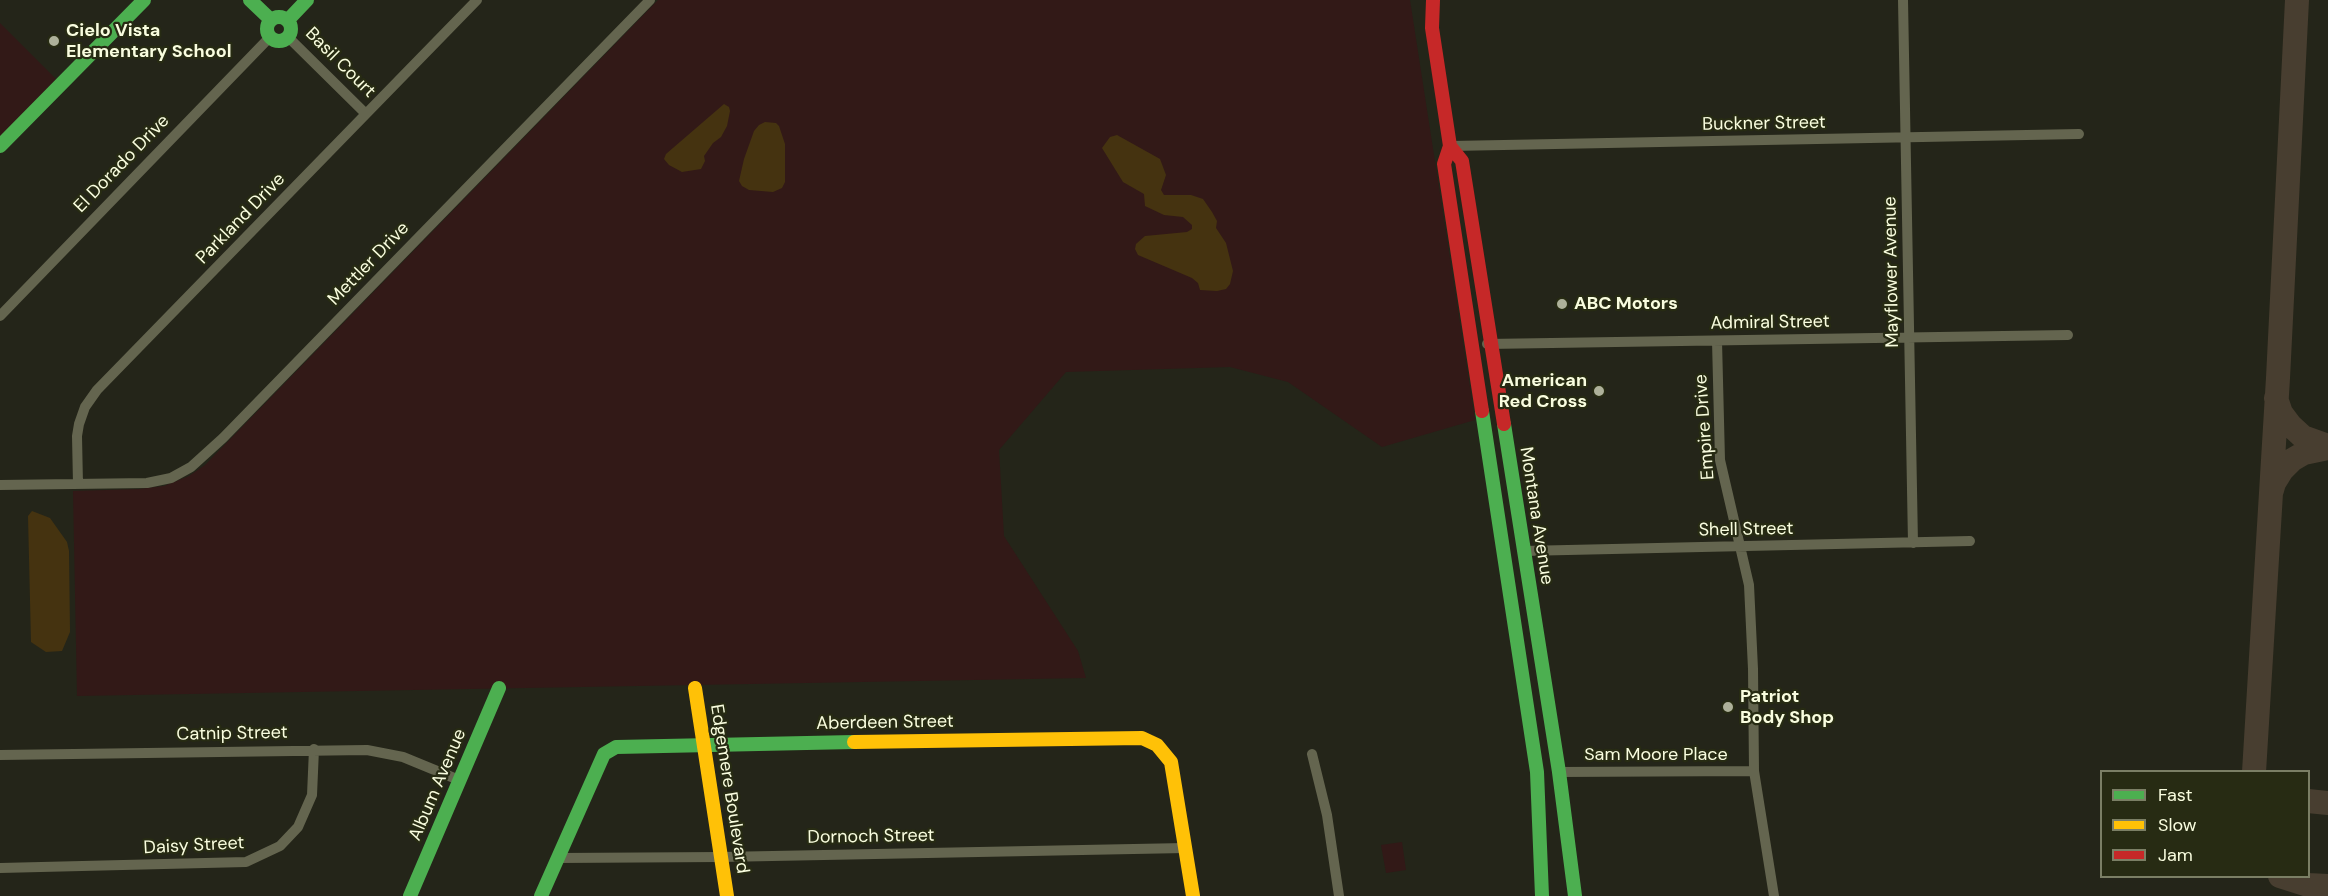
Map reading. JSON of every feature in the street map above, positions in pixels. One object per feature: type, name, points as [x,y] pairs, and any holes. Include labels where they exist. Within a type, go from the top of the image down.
[{"type":"main road","points":[[0,146],[144,0]]},
{"type":"main road","points":[[250,0],[271,20]]},
{"type":"main road","points":[[288,20],[307,0]]},
{"type":"main road","points":[[1425,0],[1430,24]]},
{"type":"main road","name":"Montana Avenue","points":[[1432,0],[1430,24],[1450,146],[1444,164],[1537,772],[1542,896]]},
{"type":"main road","name":"Montana Avenue","points":[[1416,1],[1430,24]]},
{"type":"main road","points":[[279,16],[288,20],[291,28],[288,37],[279,41],[270,37],[267,28],[271,20],[279,16]]},
{"type":"main road","name":"Montana Avenue","points":[[1450,146],[1462,161],[1559,772],[1575,896]]},
{"type":"main road","name":"Album Avenue","points":[[410,896],[499,688]]},
{"type":"main road","name":"Edgemere Boulevard","points":[[696,688],[727,896]]},
{"type":"main road","name":"Aberdeen Street","points":[[558,858],[604,754],[612,749],[627,746],[704,744],[1133,737],[1142,738],[1157,745],[1171,762],[1185,848]]},
{"type":"main road","points":[[1185,848],[1193,896]]},
{"type":"main road","points":[[541,896],[558,858]]},
{"type":"street","name":"Parkland Drive","points":[[78,484],[79,424],[85,407],[97,390],[477,0]]},
{"type":"street","name":"Mettler Drive","points":[[0,485],[126,484],[160,481],[181,473],[197,462],[650,0]]},
{"type":"street","name":"Mayflower Avenue","points":[[1903,0],[1913,543]]},
{"type":"street","name":"El Dorado Drive","points":[[0,316],[270,37]]},
{"type":"street","name":"Basil Court","points":[[288,37],[366,114]]},
{"type":"street","name":"Buckner Street","points":[[1450,146],[2079,134]]},
{"type":"street","name":"Admiral Street","points":[[1472,345],[2068,335]]},
{"type":"street","name":"Empire Drive","points":[[1717,341],[1720,460],[1749,585],[1752,614],[1754,771],[1774,896]]},
{"type":"street","name":"Shell Street","points":[[1523,551],[1970,542]]},
{"type":"street","name":"Daisy Street","points":[[0,868],[246,862],[280,846],[298,827],[312,795],[314,749]]},
{"type":"street","name":"Catnip Street","points":[[0,755],[368,750],[411,760],[459,780]]},
{"type":"street","points":[[1312,754],[1327,815],[1339,896]]},
{"type":"street","name":"Sam Moore Place","points":[[1559,772],[1754,771]]},
{"type":"street","name":"Dornoch Street","points":[[558,858],[1185,848]]},
{"type":"shaded area","points":[[658,0],[1410,0],[1475,420],[1382,447],[1288,382],[1230,367],[1066,372],[999,450],[1004,536],[1078,651],[1086,678],[77,696],[73,491],[164,486],[189,476],[205,465]]},
{"type":"shaded area","points":[[0,23],[56,79],[0,137]]},
{"type":"shaded area","points":[[724,104],[729,107],[730,111],[727,126],[721,137],[713,143],[704,156],[705,161],[701,169],[682,172],[669,165],[664,159],[666,154]]},
{"type":"shaded area","points":[[765,122],[776,123],[779,126],[785,144],[785,182],[782,188],[773,192],[749,190],[739,181],[754,131]]},
{"type":"shaded area","points":[[1117,135],[1160,159],[1166,175],[1161,190],[1164,195],[1191,195],[1203,199],[1217,221],[1216,228],[1226,243],[1233,271],[1230,284],[1226,289],[1200,290],[1198,283],[1192,278],[1138,255],[1135,249],[1136,244],[1145,236],[1187,232],[1192,229],[1192,225],[1183,217],[1164,215],[1145,206],[1144,194],[1123,182],[1102,148],[1110,137]]},
{"type":"shaded area","points":[[32,511],[50,518],[67,542],[69,551],[70,632],[62,651],[46,652],[31,642],[28,516]]},
{"type":"shaded area","points":[[1402,842],[1406,870],[1386,873],[1381,845]]},
{"type":"taxiway","points":[[2254,770],[2278,378],[2297,0]]},
{"type":"taxiway","points":[[2276,398],[2281,413],[2290,425],[2303,437],[2328,446]]},
{"type":"taxiway","points":[[2272,490],[2282,470],[2292,460],[2304,453],[2328,448]]},
{"type":"taxiway","points":[[2310,801],[2328,803]]},
{"type":"taxiway","points":[[2286,878],[2308,885],[2328,886]]},
{"type":"traffic: fast","points":[[0,146],[144,0]]},
{"type":"traffic: fast","points":[[250,0],[271,20]]},
{"type":"traffic: fast","points":[[288,20],[307,0]]},
{"type":"traffic: fast","points":[[279,17],[288,20],[291,29],[288,38],[279,41],[270,38],[267,29],[270,20],[279,17]]},
{"type":"traffic: fast","points":[[1482,411],[1537,772],[1542,896]]},
{"type":"traffic: fast","points":[[1504,424],[1559,772],[1575,896]]},
{"type":"traffic: fast","points":[[410,896],[499,688]]},
{"type":"traffic: fast","points":[[541,896],[604,754],[616,747],[854,742]]},
{"type":"traffic: slow","points":[[695,688],[727,896]]},
{"type":"traffic: slow","points":[[854,742],[1142,738],[1157,745],[1171,762],[1193,896]]},
{"type":"traffic: jam","points":[[1433,0],[1432,28],[1450,146],[1444,164],[1482,411]]},
{"type":"traffic: jam","points":[[1450,146],[1462,161],[1504,424]]},
{"type":"place","name":"Cielo Vista Elementary School","points":[[54,41]]},
{"type":"place","name":"ABC Motors","points":[[1562,304]]},
{"type":"place","name":"American Red Cross","points":[[1599,391]]},
{"type":"place","name":"Patriot Body Shop","points":[[1728,707]]}]
